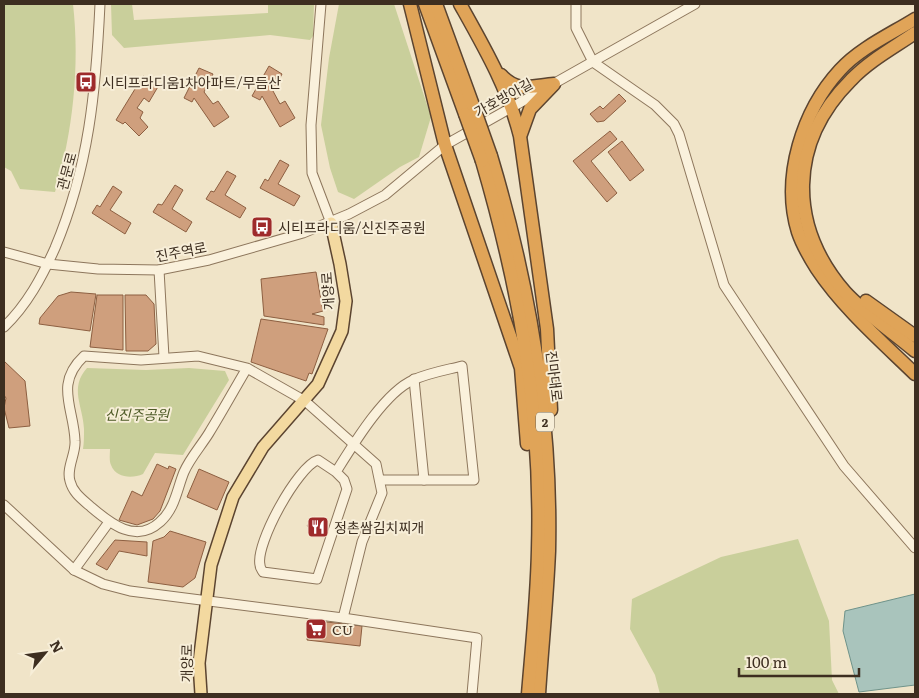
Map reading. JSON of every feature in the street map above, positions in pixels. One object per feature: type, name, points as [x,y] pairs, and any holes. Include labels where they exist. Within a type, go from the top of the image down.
[{"type":"highway","points":[[410,4],[445,145],[521,368],[531,484],[538,499]]},
{"type":"highway","name":"2","points":[[425,4],[470,111]]},
{"type":"highway","name":"2","points":[[436,4],[487,159]]},
{"type":"highway","points":[[460,4],[497,71],[513,107],[520,136],[547,329],[552,434],[547,456]]},
{"type":"highway","points":[[898,37],[908,16],[915,11]]},
{"type":"highway","points":[[915,19],[838,93],[820,120],[804,167],[802,186],[803,205],[813,244],[846,292],[915,351]]},
{"type":"highway","points":[[915,33],[898,37],[841,69],[818,99],[803,132],[794,164],[795,218],[798,233],[826,281],[870,330],[915,374]]},
{"type":"highway","points":[[898,37],[915,39]]},
{"type":"highway","points":[[497,71],[514,86],[554,84]]},
{"type":"highway","points":[[520,136],[530,108],[554,84]]},
{"type":"highway","name":"진마대로","points":[[487,159],[521,264],[534,328],[544,410],[549,550],[539,694]]},
{"type":"highway","name":"진마대로","points":[[487,159],[524,330],[534,411],[538,499],[536,592],[528,694]]},
{"type":"highway","points":[[846,292],[871,303],[915,336]]},
{"type":"main road","name":"개양로","points":[[201,694],[199,664],[205,602],[211,565],[233,497],[263,447],[304,401],[324,372],[342,331],[346,301],[331,223]]},
{"type":"street","name":"관문로","points":[[4,327],[27,301],[48,264],[69,212],[88,141],[96,79],[100,4]]},
{"type":"street","name":"개양로","points":[[321,4],[311,125],[312,173],[331,223]]},
{"type":"street","points":[[576,4],[576,28],[593,62],[655,105],[674,124],[684,146],[724,285],[844,466],[915,548]]},
{"type":"street","name":"가호방아길","points":[[331,223],[386,195],[445,145],[695,4]]},
{"type":"street","name":"진주역로","points":[[4,252],[48,264],[98,269],[160,270],[209,260],[278,241],[331,223]]},
{"type":"street","points":[[160,270],[164,357]]},
{"type":"street","points":[[247,368],[184,472],[174,502],[164,518],[152,528],[141,532],[129,532],[109,522],[75,493],[69,480],[71,457],[76,443],[66,396],[67,383],[84,356],[141,360],[198,356],[218,359],[247,368],[304,401],[376,464],[382,493],[362,542],[343,618]]},
{"type":"street","points":[[336,472],[354,444],[395,390],[414,379],[462,366],[474,480],[380,480]]},
{"type":"street","points":[[414,379],[424,480]]},
{"type":"street","points":[[318,460],[336,472],[344,480],[347,489],[317,579],[263,572],[259,564],[266,536],[290,490],[311,462],[318,460]]},
{"type":"street","points":[[4,505],[74,570],[103,584],[130,591],[205,602],[343,618],[477,638],[472,694]]},
{"type":"street","points":[[74,570],[109,522]]},
{"type":"green space","points":[[4,4],[73,4],[76,51],[73,99],[66,146],[55,192],[20,189],[11,171],[4,167]]},
{"type":"green space","points":[[111,4],[132,4],[134,20],[268,13],[268,4],[314,4],[313,36],[310,40],[270,35],[124,48],[112,35]]},
{"type":"green space","points":[[339,4],[394,4],[431,117],[419,157],[400,167],[354,199],[338,192],[330,168],[321,125],[329,58]]},
{"type":"green space","name":"신진주공원","points":[[87,368],[146,370],[189,368],[225,371],[229,380],[183,455],[155,453],[143,474],[129,477],[120,475],[113,469],[110,461],[110,449],[83,449],[84,429],[78,390],[82,375]]},
{"type":"green space","points":[[798,539],[829,621],[832,680],[839,694],[660,694],[655,675],[630,629],[632,599],[721,557]]},
{"type":"water","points":[[915,594],[915,685],[859,692],[843,631],[845,611]]},
{"type":"building","points":[[269,66],[282,74],[273,91],[280,104],[285,101],[295,118],[280,127],[262,96],[260,100],[252,96]]},
{"type":"building","points":[[199,68],[213,74],[204,92],[213,104],[218,101],[229,117],[214,127],[194,98],[192,102],[184,98]]},
{"type":"building","points":[[143,76],[159,85],[149,102],[144,98],[137,108],[143,112],[140,118],[148,127],[139,136],[125,122],[123,124],[116,120]]},
{"type":"building","points":[[619,94],[626,101],[604,121],[597,122],[590,114],[600,106],[603,109]]},
{"type":"building","points":[[610,131],[617,139],[591,161],[617,193],[607,202],[573,161]]},
{"type":"building","points":[[622,141],[644,170],[630,181],[608,152]]},
{"type":"building","points":[[280,160],[289,165],[278,184],[300,196],[294,206],[260,188],[265,179],[268,181]]},
{"type":"building","points":[[227,171],[236,176],[225,195],[246,208],[240,218],[206,199],[211,191],[214,192]]},
{"type":"building","points":[[175,185],[183,190],[172,209],[192,222],[186,232],[153,212],[158,204],[162,205]]},
{"type":"building","points":[[113,186],[122,192],[110,210],[131,223],[125,234],[92,213],[97,205],[100,207]]},
{"type":"building","points":[[316,272],[323,311],[312,314],[324,317],[324,325],[264,316],[261,279]]},
{"type":"building","points":[[71,292],[96,294],[90,331],[39,324],[40,318],[58,296]]},
{"type":"building","points":[[97,295],[123,295],[123,350],[90,347]]},
{"type":"building","points":[[125,295],[146,295],[154,304],[156,344],[148,351],[126,351]]},
{"type":"building","points":[[261,319],[328,329],[312,374],[309,373],[306,381],[251,362]]},
{"type":"building","points":[[4,361],[25,381],[30,426],[9,428],[4,408],[6,398],[4,395]]},
{"type":"building","points":[[157,464],[168,469],[169,466],[176,469],[160,511],[153,519],[137,525],[119,520],[132,491],[142,496]]},
{"type":"building","points":[[199,469],[229,482],[217,510],[187,497]]},
{"type":"building","name":"정촌쌈김치찌개","points":[[314,517],[328,527],[322,536],[307,526]]},
{"type":"building","points":[[170,531],[206,542],[195,578],[183,587],[148,582],[153,541],[164,537]]},
{"type":"building","points":[[115,540],[147,542],[147,556],[119,551],[107,570],[96,564]]},
{"type":"building","points":[[309,620],[362,626],[360,646],[307,640]]},
{"type":"place","name":"시티프라디움1차아파트/무듬산","points":[[86,82]]},
{"type":"place","name":"시티프라디움/신진주공원","points":[[262,227]]},
{"type":"place","name":"정촌쌈김치찌개","points":[[318,527]]},
{"type":"place","name":"CU","points":[[316,629]]}]
